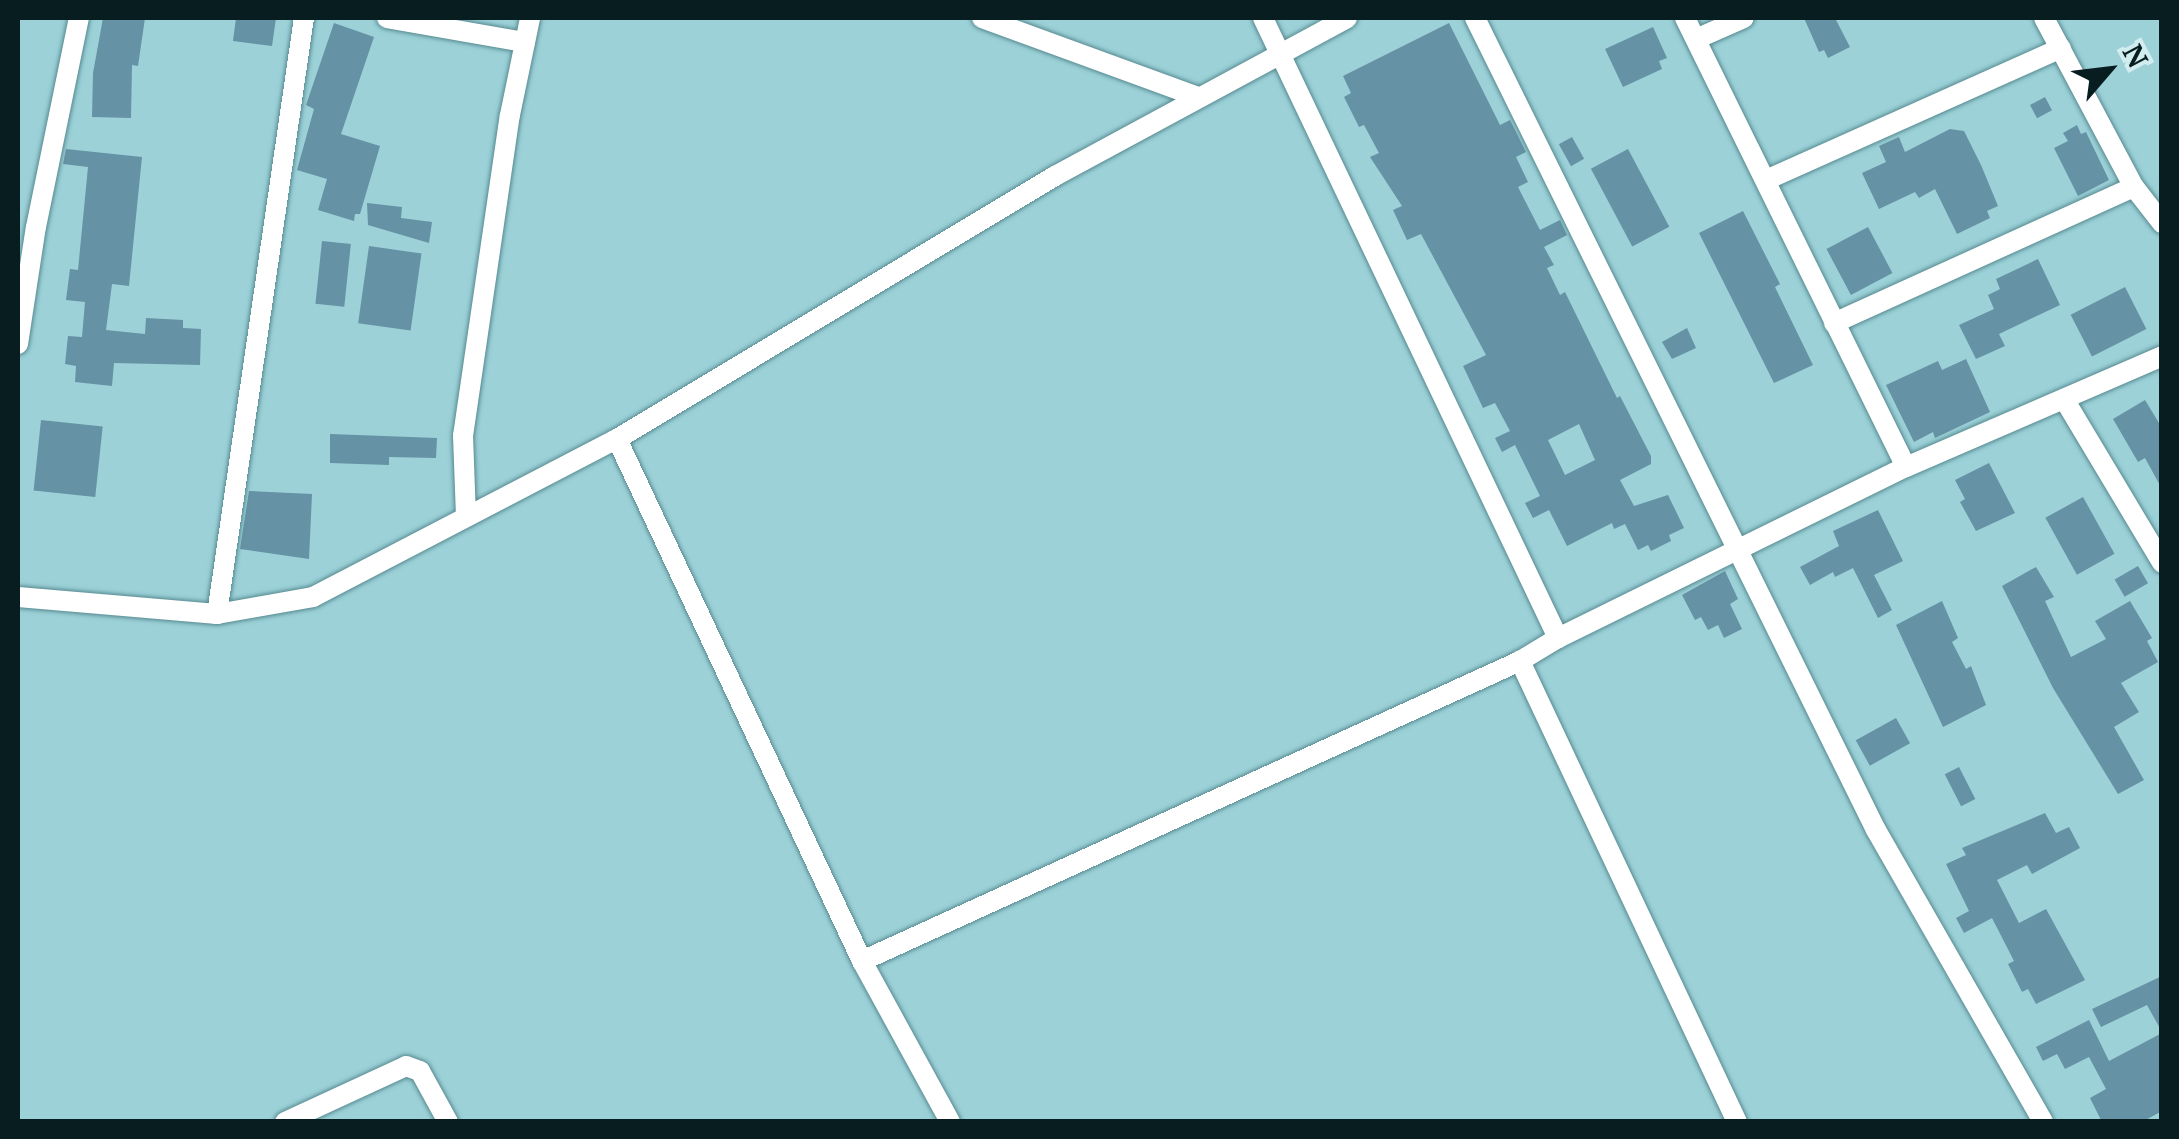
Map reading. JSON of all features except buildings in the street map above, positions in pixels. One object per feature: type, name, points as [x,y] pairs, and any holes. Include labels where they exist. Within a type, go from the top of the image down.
[{"type":"street","points":[[18,344],[36,227],[80,18]]},
{"type":"street","points":[[217,614],[304,18]]},
{"type":"street","points":[[386,18],[526,42]]},
{"type":"street","points":[[466,517],[463,436],[510,116],[530,18]]},
{"type":"street","points":[[982,18],[1198,97]]},
{"type":"street","points":[[1262,18],[1558,638]]},
{"type":"street","points":[[18,597],[217,614],[313,597],[617,439],[754,361],[1055,176],[1347,18]]},
{"type":"street","points":[[1475,18],[1876,830],[2043,1122]]},
{"type":"street","points":[[1685,18],[1906,468]]},
{"type":"street","points":[[1696,39],[1744,18]]},
{"type":"street","points":[[2044,18],[2134,187],[2162,223]]},
{"type":"street","points":[[1766,180],[2061,48]]},
{"type":"street","points":[[1834,323],[2134,187]]},
{"type":"street","points":[[862,961],[1520,661],[1558,638],[1906,468],[2162,356]]},
{"type":"street","points":[[2064,400],[2162,563]]},
{"type":"street","points":[[617,439],[862,961],[950,1122]]},
{"type":"street","points":[[1520,661],[1737,1122]]},
{"type":"street","points":[[285,1122],[406,1066],[420,1071],[448,1122]]}]
